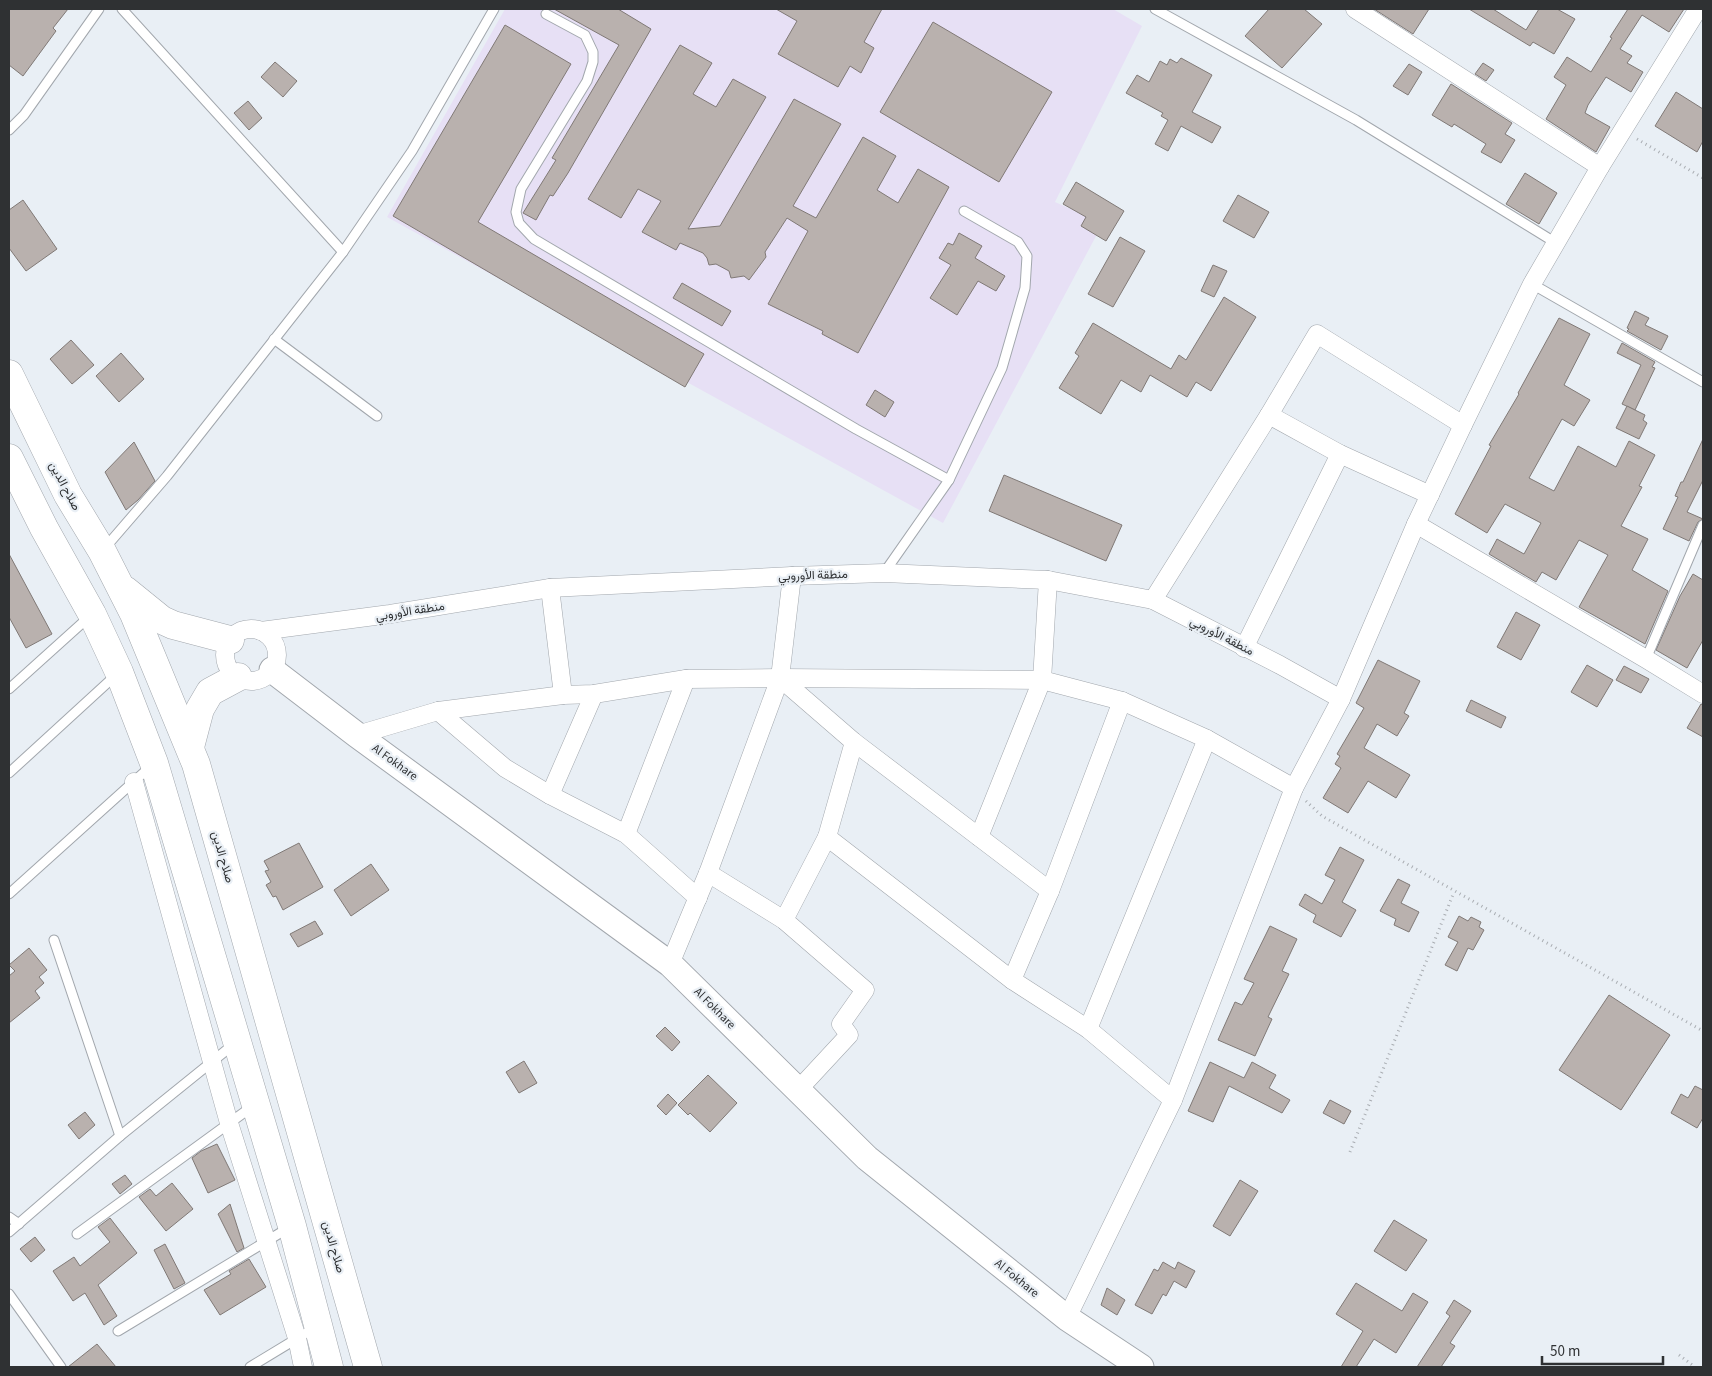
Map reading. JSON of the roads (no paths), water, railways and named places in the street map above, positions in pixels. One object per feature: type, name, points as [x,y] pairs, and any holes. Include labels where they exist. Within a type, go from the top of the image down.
[{"type":"highway","name":"صلاح الدين","points":[[9,374],[68,496],[102,552],[119,585],[144,637],[190,747],[202,783],[368,1367]]},
{"type":"highway","points":[[9,458],[44,528],[92,614],[120,672],[154,763],[292,1226],[308,1332],[329,1367]]},
{"type":"highway","points":[[119,585],[168,623],[187,630],[203,632],[230,640]]},
{"type":"highway","points":[[190,747],[200,709],[210,692],[238,677]]},
{"type":"street","points":[[1355,9],[1600,167]]},
{"type":"street","points":[[1067,1318],[1173,1100],[1294,788],[1341,699],[1416,524],[1463,425],[1532,284],[1600,167],[1698,9]]},
{"type":"street","points":[[1153,600],[1269,415],[1316,334],[1463,425]]},
{"type":"street","points":[[1269,415],[1340,454],[1430,495]]},
{"type":"street","points":[[1244,648],[1340,454]]},
{"type":"street","points":[[1416,524],[1646,658],[1703,694]]},
{"type":"street","name":"منطقة الأوروبي","points":[[262,631],[390,614],[550,588],[884,573],[1048,580],[1153,600],[1280,665],[1341,699]]},
{"type":"street","points":[[670,964],[708,873],[780,678],[792,576]]},
{"type":"street","points":[[979,837],[1042,680],[1048,580]]},
{"type":"street","points":[[550,588],[563,695]]},
{"type":"street","points":[[244,630],[262,631],[274,642],[277,659],[272,670],[262,678],[254,680],[238,677],[231,672],[225,656],[230,640],[244,630]]},
{"type":"street","name":"Al Fokhare","points":[[272,670],[670,964],[867,1158],[1067,1318],[1141,1367]]},
{"type":"street","points":[[358,735],[438,711],[563,695],[594,694],[686,680],[780,678],[1042,680],[1122,701],[1207,739],[1294,788]]},
{"type":"street","points":[[780,678],[854,742],[1050,891]]},
{"type":"street","points":[[626,834],[686,680]]},
{"type":"street","points":[[550,795],[594,694]]},
{"type":"street","points":[[1012,980],[1050,891],[1122,701]]},
{"type":"street","points":[[438,711],[505,768],[550,795],[626,834],[698,898]]},
{"type":"street","points":[[1088,1029],[1207,739]]},
{"type":"street","points":[[784,920],[827,837],[854,742]]},
{"type":"street","points":[[134,782],[229,1123],[266,1242],[308,1332],[303,1367]]},
{"type":"street","points":[[827,837],[1012,980],[1088,1029],[1173,1100]]},
{"type":"street","points":[[708,873],[784,920],[865,990],[841,1024],[849,1035],[798,1090]]},
{"type":"lane","points":[[9,130],[24,115],[99,9]]},
{"type":"lane","points":[[122,9],[342,252]]},
{"type":"lane","points":[[102,552],[167,476],[342,252],[412,151],[494,9]]},
{"type":"lane","points":[[1155,9],[1356,120],[1556,243]]},
{"type":"lane","points":[[546,14],[585,35],[593,52],[593,62],[587,81],[521,189],[516,212],[519,223],[534,239],[542,244],[856,429],[948,480]]},
{"type":"lane","points":[[884,573],[948,480],[1002,368],[1025,288],[1027,256],[1018,242],[964,212]]},
{"type":"lane","points":[[1532,284],[1703,382]]},
{"type":"lane","points":[[274,339],[377,416]]},
{"type":"lane","points":[[1646,658],[1703,525]]},
{"type":"lane","points":[[9,688],[92,614]]},
{"type":"lane","points":[[9,773],[120,672]]},
{"type":"lane","points":[[9,894],[154,763]]},
{"type":"lane","points":[[54,940],[120,1136]]},
{"type":"lane","points":[[9,1232],[120,1136],[237,1043]]},
{"type":"lane","points":[[77,1234],[246,1110],[256,1106]]},
{"type":"lane","points":[[9,1217],[18,1224]]},
{"type":"lane","points":[[118,1330],[292,1226]]},
{"type":"lane","points":[[9,1294],[61,1367]]},
{"type":"lane","points":[[250,1367],[308,1332]]}]
